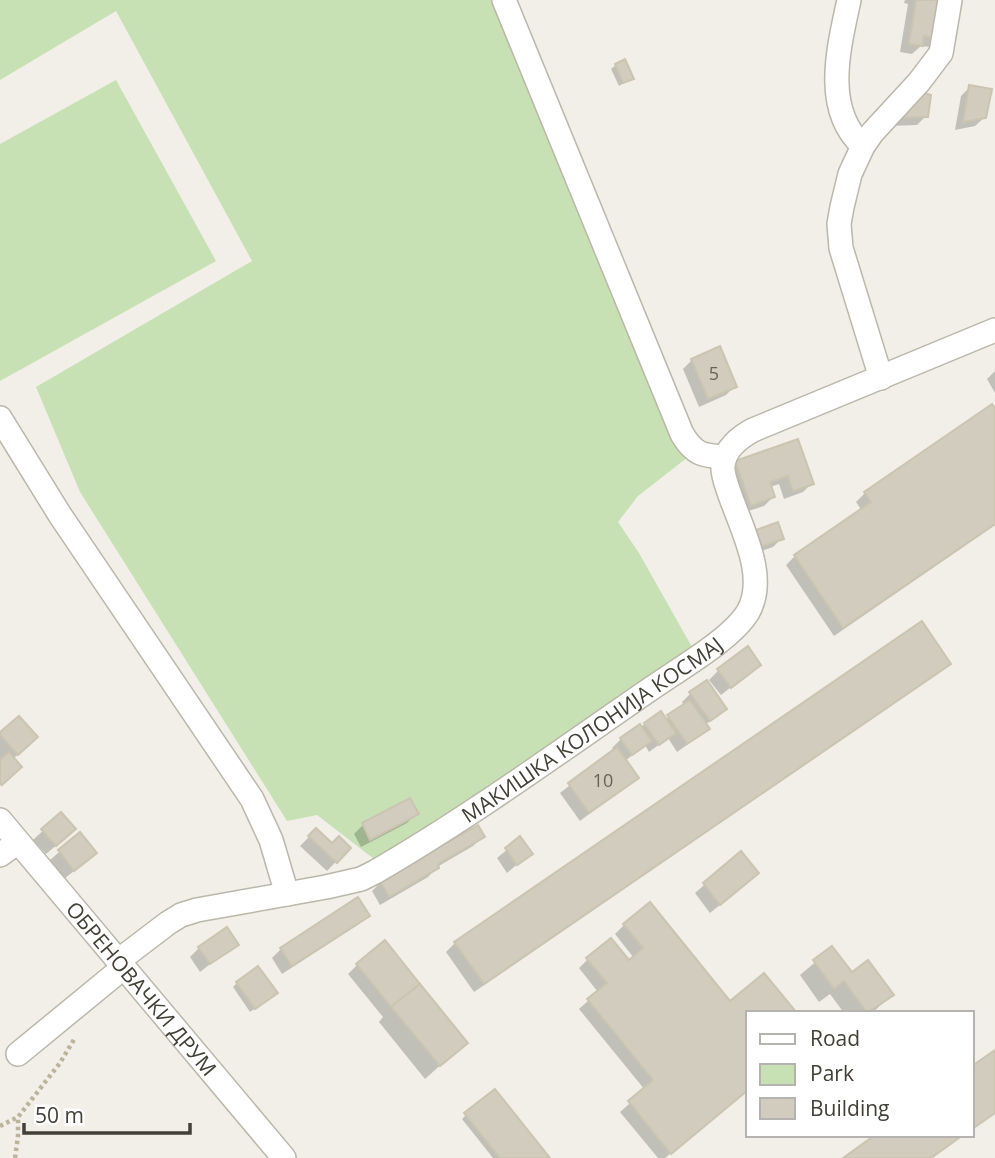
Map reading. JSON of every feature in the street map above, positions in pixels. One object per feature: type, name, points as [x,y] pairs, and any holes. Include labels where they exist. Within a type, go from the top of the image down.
[{"type":"street","points":[[503,0],[682,434],[690,447],[705,456],[725,457],[735,442],[753,430],[995,330]]},
{"type":"street","points":[[849,0],[840,43],[838,101],[843,122],[863,146]]},
{"type":"street","points":[[881,378],[839,236],[839,224],[850,174],[863,146],[926,74],[940,53],[950,0]]},
{"type":"street","points":[[0,418],[60,515],[252,800],[271,840],[287,894]]},
{"type":"street","name":"МАКИШКА КОЛОНИЈА КОСМАЈ","points":[[18,1054],[181,915],[361,879],[525,775],[698,656],[741,623],[755,598],[756,584],[750,555],[724,477],[725,457]]},
{"type":"street","name":"ОБРЕНОВАЧКИ ДРУМ","points":[[0,820],[9,848],[121,964],[285,1158]]},
{"type":"path","points":[[0,1126],[18,1117],[60,1063],[79,1031]]},
{"type":"path","points":[[15,1158],[18,1117]]},
{"type":"green space","points":[[0,0],[506,0],[688,457],[638,496],[618,522],[639,553],[697,656],[374,859],[317,815],[287,821],[80,492],[36,387],[252,261],[116,11],[0,80]]},
{"type":"green space","points":[[116,80],[216,261],[0,381],[0,144]]},
{"type":"building","points":[[916,0],[947,0],[941,39],[924,36],[923,46],[909,44]]},
{"type":"building","points":[[625,59],[634,79],[623,83],[615,64]]},
{"type":"building","points":[[969,85],[992,89],[986,118],[963,122]]},
{"type":"building","points":[[917,91],[931,95],[928,117],[895,118]]},
{"type":"building","points":[[720,346],[737,387],[708,399],[691,359]]},
{"type":"building","points":[[992,404],[995,408],[995,524],[843,628],[794,555],[871,502],[864,492]]},
{"type":"building","points":[[798,439],[814,484],[793,491],[788,476],[770,482],[775,497],[751,506],[735,461]]},
{"type":"building","points":[[778,522],[784,539],[762,546],[756,530]]},
{"type":"building","points":[[922,621],[951,664],[484,984],[454,942]]},
{"type":"building","points":[[748,646],[761,665],[731,688],[717,669]]},
{"type":"building","points":[[707,680],[727,709],[710,721],[689,692]]},
{"type":"building","points":[[690,700],[710,729],[687,744],[667,715]]},
{"type":"building","points":[[661,711],[676,733],[659,745],[644,723]]},
{"type":"building","points":[[19,716],[38,737],[18,755],[0,732]]},
{"type":"building","points":[[640,724],[652,741],[632,755],[620,738]]},
{"type":"building","points":[[617,747],[639,778],[589,813],[568,783]]},
{"type":"building","points":[[9,752],[22,767],[2,785],[0,760]]},
{"type":"building","points":[[410,798],[419,814],[370,840],[362,823]]},
{"type":"building","points":[[61,812],[76,829],[56,846],[41,829]]},
{"type":"building","points":[[478,825],[485,837],[389,897],[380,881]]},
{"type":"building","points":[[316,828],[332,843],[339,836],[351,848],[337,863],[308,836]]},
{"type":"building","points":[[80,832],[97,853],[74,871],[58,850]]},
{"type":"building","points":[[520,836],[533,854],[517,865],[505,848]]},
{"type":"building","points":[[741,851],[759,873],[720,905],[703,883]]},
{"type":"building","points":[[358,897],[370,916],[292,966],[280,948]]},
{"type":"building","points":[[650,902],[730,1001],[764,973],[795,1011],[746,1011],[746,1092],[671,1154],[628,1101],[653,1080],[587,999],[607,983],[586,958],[611,938],[629,960],[643,948],[623,924]]},
{"type":"building","points":[[227,927],[239,945],[210,964],[198,947]]},
{"type":"building","points":[[385,940],[420,984],[391,1007],[356,964]]},
{"type":"building","points":[[832,946],[852,972],[868,960],[894,995],[870,1011],[866,1011],[844,981],[834,989],[813,960]]},
{"type":"building","points":[[258,966],[278,993],[255,1009],[236,982]]},
{"type":"building","points":[[420,984],[468,1043],[440,1066],[391,1007]]},
{"type":"building","points":[[995,1050],[995,1113],[974,1128],[974,1065]]},
{"type":"building","points":[[495,1089],[550,1158],[500,1158],[464,1113]]},
{"type":"building","points":[[872,1137],[960,1137],[931,1158],[843,1158]]}]
